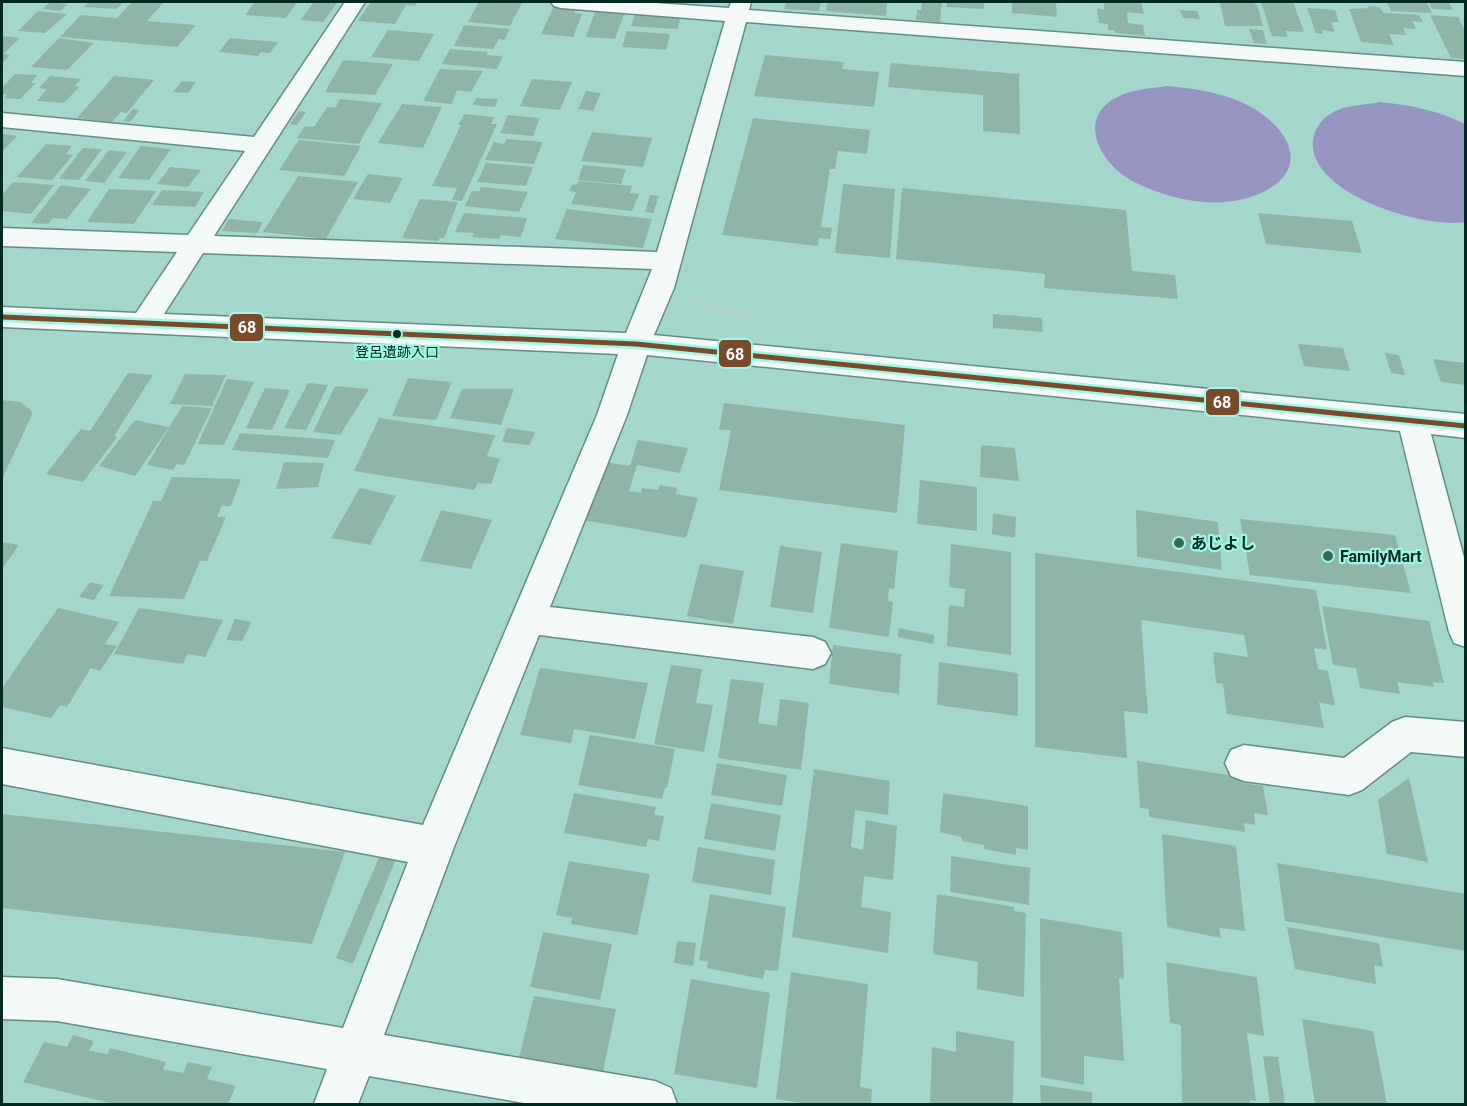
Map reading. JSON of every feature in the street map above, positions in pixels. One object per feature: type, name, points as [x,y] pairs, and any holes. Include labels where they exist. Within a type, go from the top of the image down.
[{"type":"street","points":[[143,324],[356,2]]},
{"type":"street","points":[[561,2],[739,8],[1466,69]]},
{"type":"street","points":[[336,1104],[434,847],[612,415],[636,344],[657,297],[739,8]]},
{"type":"street","points":[[2,120],[261,145]]},
{"type":"street","points":[[2,237],[668,261]]},
{"type":"street","points":[[2,317],[636,344],[1466,426]]},
{"type":"street","points":[[1412,420],[1466,633]]},
{"type":"street","points":[[528,619],[813,653]]},
{"type":"street","points":[[1244,763],[1349,777],[1405,734],[1466,740]]},
{"type":"street","points":[[2,766],[434,847]]},
{"type":"street","points":[[2,998],[57,1000],[655,1104]]},
{"type":"water","points":[[1167,86],[1219,94],[1255,109],[1281,132],[1289,146],[1291,159],[1287,171],[1267,190],[1252,197],[1222,202],[1183,199],[1136,183],[1122,174],[1110,163],[1096,138],[1095,125],[1100,112],[1110,102],[1127,93]]},
{"type":"water","points":[[1379,102],[1423,109],[1465,124],[1465,222],[1447,223],[1424,220],[1372,204],[1348,192],[1329,177],[1316,159],[1313,140],[1318,126],[1325,118],[1343,108]]},
{"type":"building","points":[[50,2],[68,4],[60,11],[42,9]]},
{"type":"building","points":[[89,2],[124,2],[116,9],[84,7]]},
{"type":"building","points":[[132,2],[164,2],[147,21],[196,25],[177,47],[60,37],[81,15],[117,18]]},
{"type":"building","points":[[255,2],[297,2],[286,18],[245,15]]},
{"type":"building","points":[[314,2],[338,2],[323,22],[300,20]]},
{"type":"building","points":[[371,2],[417,2],[415,6],[406,5],[395,24],[358,21]]},
{"type":"building","points":[[479,2],[522,3],[510,26],[468,22]]},
{"type":"building","points":[[786,2],[821,2],[819,11],[784,9]]},
{"type":"building","points":[[887,2],[886,16],[826,11],[827,3]]},
{"type":"building","points":[[922,2],[942,2],[940,22],[916,20],[917,10],[921,10]]},
{"type":"building","points":[[947,2],[984,2],[984,9],[947,7]]},
{"type":"building","points":[[1012,2],[1056,2],[1057,17],[1012,13]]},
{"type":"building","points":[[1104,2],[1141,2],[1144,14],[1127,12],[1128,23],[1143,25],[1145,36],[1115,33],[1114,30],[1108,30],[1108,24],[1099,23],[1097,8],[1104,10]]},
{"type":"building","points":[[1220,2],[1252,2],[1257,5],[1263,26],[1225,26]]},
{"type":"building","points":[[1261,2],[1293,2],[1304,32],[1286,31],[1287,37],[1272,36]]},
{"type":"building","points":[[1387,2],[1426,2],[1432,13],[1391,11]]},
{"type":"building","points":[[1429,2],[1449,2],[1453,10],[1432,9]]},
{"type":"building","points":[[554,6],[577,8],[574,13],[582,14],[573,37],[541,34]]},
{"type":"building","points":[[1368,6],[1379,7],[1384,13],[1419,15],[1423,22],[1412,21],[1416,29],[1403,28],[1406,35],[1389,34],[1394,45],[1361,42],[1349,9],[1369,8]]},
{"type":"building","points":[[1307,8],[1335,10],[1339,22],[1331,22],[1335,32],[1322,30],[1323,34],[1316,33]]},
{"type":"building","points":[[1180,10],[1197,11],[1200,19],[1183,18]]},
{"type":"building","points":[[38,11],[67,14],[45,33],[18,31]]},
{"type":"building","points":[[595,12],[624,14],[615,39],[586,37]]},
{"type":"building","points":[[636,12],[682,15],[677,29],[631,26]]},
{"type":"building","points":[[1430,15],[1458,17],[1466,33],[1466,59],[1451,58]]},
{"type":"building","points":[[464,25],[510,29],[504,40],[499,39],[493,49],[454,46]]},
{"type":"building","points":[[1249,29],[1263,30],[1267,44],[1254,43]]},
{"type":"building","points":[[388,30],[434,34],[419,61],[371,57]]},
{"type":"building","points":[[627,31],[670,34],[666,50],[622,47]]},
{"type":"building","points":[[2,36],[20,38],[3,54],[10,55],[2,63]]},
{"type":"building","points":[[59,38],[94,43],[67,70],[31,67]]},
{"type":"building","points":[[230,38],[278,42],[270,53],[261,52],[258,56],[219,52]]},
{"type":"building","points":[[450,49],[488,52],[486,55],[503,56],[497,69],[442,64]]},
{"type":"building","points":[[765,55],[844,62],[842,69],[879,72],[874,107],[754,96]]},
{"type":"building","points":[[343,60],[393,64],[375,95],[325,92]]},
{"type":"building","points":[[891,63],[1019,74],[1020,134],[983,131],[983,95],[888,87]]},
{"type":"building","points":[[440,69],[483,71],[471,92],[457,90],[452,104],[423,101]]},
{"type":"building","points":[[15,74],[37,75],[31,83],[36,83],[20,99],[4,98],[7,94],[2,94],[2,88]]},
{"type":"building","points":[[50,76],[81,79],[75,86],[79,87],[64,103],[37,101],[47,89],[39,88]]},
{"type":"building","points":[[114,76],[154,80],[127,113],[121,112],[112,122],[77,118]]},
{"type":"building","points":[[532,79],[572,82],[560,110],[520,106]]},
{"type":"building","points":[[182,81],[196,82],[188,93],[173,92]]},
{"type":"building","points":[[586,91],[601,93],[593,111],[578,109]]},
{"type":"building","points":[[476,98],[498,99],[495,107],[473,105]]},
{"type":"building","points":[[340,99],[382,103],[359,144],[297,138],[305,126],[314,127],[327,107],[335,108]]},
{"type":"building","points":[[402,104],[442,107],[423,148],[378,143]]},
{"type":"building","points":[[133,109],[140,110],[130,122],[123,121]]},
{"type":"building","points":[[299,111],[306,112],[297,125],[290,124]]},
{"type":"building","points":[[464,114],[494,117],[491,124],[497,124],[462,201],[452,200],[457,188],[432,186]]},
{"type":"building","points":[[508,115],[540,118],[533,136],[500,133]]},
{"type":"building","points":[[753,118],[870,130],[867,154],[838,151],[835,169],[830,169],[821,227],[832,228],[830,239],[819,238],[818,246],[722,235]]},
{"type":"building","points":[[592,132],[652,138],[643,167],[581,161]]},
{"type":"building","points":[[2,134],[17,136],[2,152]]},
{"type":"building","points":[[507,139],[543,142],[534,164],[485,160],[494,142],[504,144]]},
{"type":"building","points":[[299,140],[361,146],[344,176],[279,170]]},
{"type":"building","points":[[46,144],[72,146],[66,154],[73,155],[52,180],[17,177]]},
{"type":"building","points":[[141,146],[171,149],[149,180],[118,178]]},
{"type":"building","points":[[83,148],[102,149],[79,180],[59,179]]},
{"type":"building","points":[[109,150],[127,152],[104,183],[85,181]]},
{"type":"building","points":[[486,163],[533,167],[526,186],[477,182]]},
{"type":"building","points":[[583,165],[626,169],[621,184],[578,180]]},
{"type":"building","points":[[170,167],[201,170],[188,187],[157,184]]},
{"type":"building","points":[[368,174],[403,178],[390,203],[353,199]]},
{"type":"building","points":[[298,176],[358,182],[326,239],[263,232]]},
{"type":"building","points":[[579,181],[632,186],[630,193],[639,194],[632,211],[571,204],[576,192],[569,191],[572,185],[576,185]]},
{"type":"building","points":[[13,182],[54,185],[31,214],[2,211],[2,195]]},
{"type":"building","points":[[843,184],[895,189],[890,258],[835,253]]},
{"type":"building","points":[[61,185],[91,189],[67,219],[53,218],[48,224],[31,223]]},
{"type":"building","points":[[481,187],[528,192],[519,212],[465,206],[472,191],[479,191]]},
{"type":"building","points":[[902,188],[1126,210],[1132,271],[1175,275],[1178,299],[1044,288],[1045,274],[896,259]]},
{"type":"building","points":[[109,189],[156,191],[134,224],[87,222]]},
{"type":"building","points":[[162,190],[204,192],[195,207],[152,205]]},
{"type":"building","points":[[650,195],[659,196],[653,213],[645,212]]},
{"type":"building","points":[[420,199],[458,202],[444,238],[438,241],[402,238]]},
{"type":"building","points":[[567,209],[652,219],[643,248],[555,239]]},
{"type":"building","points":[[464,213],[527,218],[521,237],[501,235],[499,239],[472,237],[474,233],[455,232]]},
{"type":"building","points":[[1258,213],[1352,221],[1362,253],[1266,244]]},
{"type":"building","points":[[229,219],[263,222],[257,233],[222,231]]},
{"type":"building","points":[[993,314],[1042,318],[1043,332],[993,328]]},
{"type":"building","points":[[1298,344],[1343,348],[1350,371],[1304,366]]},
{"type":"building","points":[[1385,353],[1399,355],[1405,375],[1391,373]]},
{"type":"building","points":[[1433,359],[1466,363],[1466,385],[1441,382]]},
{"type":"building","points":[[128,373],[153,375],[114,436],[117,437],[83,482],[46,474],[81,429],[90,431]]},
{"type":"building","points":[[185,374],[226,375],[212,406],[170,404]]},
{"type":"building","points":[[408,378],[452,382],[436,420],[392,416]]},
{"type":"building","points":[[227,379],[254,382],[224,445],[198,444]]},
{"type":"building","points":[[308,383],[328,385],[306,430],[284,428]]},
{"type":"building","points":[[335,386],[369,389],[340,435],[313,432]]},
{"type":"building","points":[[265,388],[290,390],[272,430],[246,428]]},
{"type":"building","points":[[462,389],[514,389],[501,425],[450,418]]},
{"type":"building","points":[[2,400],[21,402],[31,410],[32,415],[2,479]]},
{"type":"building","points":[[724,403],[905,425],[897,513],[719,490],[731,430],[719,430]]},
{"type":"building","points":[[182,406],[212,408],[184,465],[177,464],[173,470],[147,465]]},
{"type":"building","points":[[379,418],[495,435],[487,456],[500,459],[491,484],[478,483],[474,490],[354,471]]},
{"type":"building","points":[[135,420],[169,427],[135,476],[99,466]]},
{"type":"building","points":[[507,428],[535,432],[530,445],[502,442]]},
{"type":"building","points":[[240,433],[335,440],[328,458],[232,450]]},
{"type":"building","points":[[638,440],[688,448],[680,473],[637,465],[629,491],[641,493],[642,488],[658,490],[660,485],[677,488],[676,494],[698,498],[686,538],[583,520],[604,462],[630,466]]},
{"type":"building","points":[[981,445],[1015,448],[1019,481],[980,477]]},
{"type":"building","points":[[284,462],[324,463],[318,487],[276,489]]},
{"type":"building","points":[[172,477],[241,479],[231,506],[222,506],[217,517],[226,517],[207,561],[200,561],[184,599],[109,596],[153,501],[161,501]]},
{"type":"building","points":[[920,480],[977,487],[977,531],[917,524]]},
{"type":"building","points":[[360,488],[396,496],[370,545],[331,538]]},
{"type":"building","points":[[441,510],[492,520],[471,569],[420,561]]},
{"type":"building","points":[[1136,510],[1218,522],[1222,570],[1137,557]]},
{"type":"building","points":[[993,513],[1016,517],[1015,538],[992,534]]},
{"type":"building","points":[[1240,519],[1395,535],[1411,593],[1250,575]]},
{"type":"building","points":[[2,542],[19,545],[2,569]]},
{"type":"building","points":[[841,543],[898,551],[894,589],[889,588],[888,601],[893,602],[889,637],[829,628]]},
{"type":"building","points":[[951,544],[1011,552],[1011,655],[947,646],[949,605],[964,607],[965,589],[949,587]]},
{"type":"building","points":[[780,546],[822,552],[813,613],[770,607]]},
{"type":"building","points":[[1035,553],[1316,590],[1327,650],[1314,648],[1318,669],[1328,671],[1335,706],[1319,702],[1324,728],[1227,714],[1223,684],[1216,683],[1213,652],[1248,657],[1244,635],[1141,620],[1148,714],[1124,711],[1127,758],[1035,747]]},
{"type":"building","points":[[700,564],[744,571],[733,624],[687,616]]},
{"type":"building","points":[[90,582],[104,585],[94,600],[79,597]]},
{"type":"building","points":[[1322,606],[1429,621],[1444,683],[1432,682],[1434,687],[1397,682],[1400,694],[1360,688],[1356,668],[1333,665]]},
{"type":"building","points":[[58,608],[119,622],[105,644],[117,646],[100,671],[91,668],[67,707],[60,705],[51,718],[2,707],[2,688]]},
{"type":"building","points":[[139,608],[223,620],[205,657],[188,654],[183,664],[114,654]]},
{"type":"building","points":[[235,619],[252,622],[242,641],[226,640]]},
{"type":"building","points":[[899,628],[934,635],[933,644],[898,637]]},
{"type":"building","points":[[833,645],[901,654],[899,694],[829,684]]},
{"type":"building","points":[[939,662],[1018,673],[1018,716],[937,705]]},
{"type":"building","points":[[671,665],[702,669],[696,703],[713,705],[704,752],[654,744]]},
{"type":"building","points":[[540,668],[648,683],[635,739],[574,729],[571,743],[520,735]]},
{"type":"building","points":[[731,679],[764,683],[758,723],[777,726],[780,699],[809,703],[801,770],[718,758]]},
{"type":"building","points":[[590,735],[675,749],[667,788],[665,788],[662,799],[578,785]]},
{"type":"building","points":[[1137,761],[1242,777],[1243,783],[1263,786],[1268,815],[1254,813],[1255,825],[1244,823],[1245,832],[1149,817],[1149,809],[1140,808]]},
{"type":"building","points":[[717,763],[787,775],[782,806],[711,795]]},
{"type":"building","points":[[814,769],[890,781],[888,815],[855,810],[851,847],[863,850],[866,820],[897,826],[893,880],[864,876],[861,907],[891,912],[888,953],[792,937]]},
{"type":"building","points":[[1409,778],[1428,862],[1387,854],[1378,800]]},
{"type":"building","points":[[574,793],[656,807],[654,815],[664,816],[659,841],[648,839],[646,847],[564,833]]},
{"type":"building","points":[[943,793],[1028,806],[1028,850],[1016,848],[1016,855],[984,849],[984,845],[962,841],[962,837],[940,832]]},
{"type":"building","points":[[711,803],[781,815],[775,851],[704,839]]},
{"type":"building","points":[[2,814],[345,852],[312,944],[2,908]]},
{"type":"building","points":[[1162,834],[1236,846],[1245,931],[1219,928],[1221,938],[1167,927]]},
{"type":"building","points":[[698,847],[775,860],[771,895],[692,882]]},
{"type":"building","points":[[380,855],[396,859],[353,964],[336,958]]},
{"type":"building","points":[[951,856],[1030,868],[1029,905],[950,892]]},
{"type":"building","points":[[569,861],[650,874],[637,935],[571,924],[572,918],[556,915]]},
{"type":"building","points":[[1277,863],[1466,894],[1466,951],[1285,921]]},
{"type":"building","points":[[710,894],[786,907],[778,971],[765,970],[763,979],[707,968],[708,962],[699,960]]},
{"type":"building","points":[[937,894],[1014,907],[1014,911],[1026,913],[1024,997],[977,989],[978,962],[933,954]]},
{"type":"building","points":[[1040,918],[1122,932],[1124,979],[1119,978],[1124,1061],[1084,1056],[1084,1085],[1041,1077]]},
{"type":"building","points":[[1287,927],[1379,943],[1383,967],[1374,965],[1376,984],[1295,969]]},
{"type":"building","points":[[543,932],[612,944],[600,1000],[530,987]]},
{"type":"building","points":[[677,941],[696,943],[693,966],[674,963]]},
{"type":"building","points":[[1166,962],[1257,977],[1264,1036],[1247,1033],[1256,1101],[1250,1100],[1250,1104],[1182,1104],[1181,1025],[1170,1023]]},
{"type":"building","points":[[791,972],[868,984],[860,1087],[872,1089],[871,1104],[809,1104],[776,1099]]},
{"type":"building","points":[[691,979],[770,993],[757,1088],[674,1074]]},
{"type":"building","points":[[534,996],[616,1009],[603,1072],[519,1058]]},
{"type":"building","points":[[1302,1019],[1373,1031],[1387,1104],[1315,1104]]},
{"type":"building","points":[[956,1031],[1014,1041],[1013,1104],[930,1104],[932,1047],[956,1052]]},
{"type":"building","points":[[73,1035],[94,1041],[89,1051],[108,1054],[110,1048],[166,1062],[163,1069],[183,1073],[188,1062],[212,1067],[207,1079],[236,1086],[228,1104],[114,1104],[23,1082],[44,1042],[67,1047]]},
{"type":"building","points":[[1263,1056],[1278,1057],[1285,1104],[1270,1104]]},
{"type":"building","points":[[1040,1085],[1092,1092],[1092,1104],[1041,1104]]},
{"type":"transit line","name":"68","points":[[2,317],[636,344],[1466,426]]},
{"type":"place","name":"登呂遺跡入口","points":[[397,334]]},
{"type":"place","name":"あじよし","points":[[1179,543]]},
{"type":"place","name":"FamilyMart","points":[[1328,556]]}]
